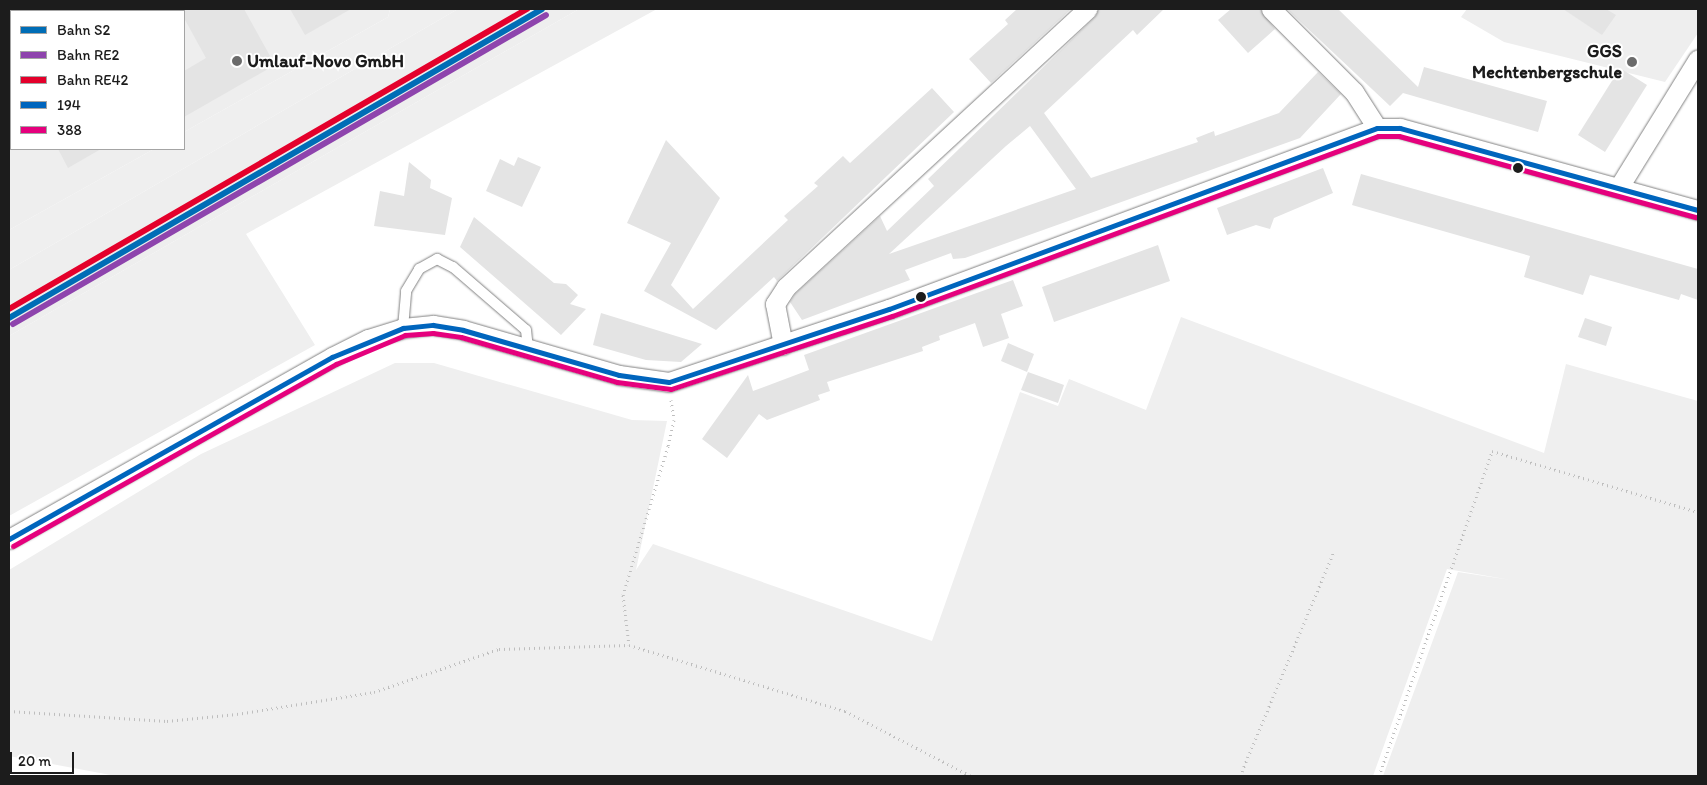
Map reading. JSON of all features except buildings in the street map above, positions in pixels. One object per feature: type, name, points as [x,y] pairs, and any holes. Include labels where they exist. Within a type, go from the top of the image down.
[{"type":"street","points":[[783,345],[775,304],[786,287],[1087,9]]},
{"type":"street","points":[[1271,9],[1354,92],[1377,128]]},
{"type":"street","points":[[1619,187],[1698,59]]},
{"type":"street","points":[[9,539],[332,357],[368,339],[403,328],[433,325],[463,330],[619,375],[669,382],[783,345],[1377,128],[1400,128],[1698,210]]},
{"type":"lane","points":[[403,328],[406,291],[419,268],[437,259],[453,267],[526,330],[528,350]]},
{"type":"path","points":[[629,645],[623,595],[668,446],[674,420],[669,382]]},
{"type":"path","points":[[1379,776],[1449,568],[1492,451],[1698,512]]},
{"type":"path","points":[[1240,776],[1334,551]]},
{"type":"path","points":[[9,711],[167,720],[237,714],[374,692],[499,649],[629,645],[846,711],[971,776]]},
{"type":"shaded area","points":[[9,9],[390,9],[388,17],[185,131],[185,10],[10,10],[10,150],[152,150],[9,230]]},
{"type":"shaded area","points":[[390,9],[458,9],[9,270],[9,230],[152,150],[185,150],[185,131],[388,17]]},
{"type":"shaded area","points":[[458,9],[579,9],[9,336],[9,270]]},
{"type":"shaded area","points":[[579,9],[657,9],[246,234],[315,345],[9,516],[9,336]]},
{"type":"shaded area","name":"GGS Mechtenbergschule","points":[[1467,9],[1698,9],[1698,33],[1665,82],[1504,42],[1461,17]]},
{"type":"shaded area","points":[[1181,317],[1544,453],[1566,364],[1698,401],[1698,776],[1383,776],[1458,572],[1511,580],[1447,569],[1373,776],[116,776],[9,756],[9,570],[201,454],[395,363],[434,363],[632,420],[667,421],[636,570],[653,544],[932,641],[1020,392],[1058,406],[1069,379],[1146,410]]},
{"type":"rail line","name":"RE42","points":[[9,309],[527,9]]},
{"type":"rail line","name":"S2","points":[[9,318],[542,9]]},
{"type":"rail line","name":"RE2","points":[[13,324],[546,15]]},
{"type":"transit line","name":"194","points":[[9,539],[332,357],[403,328],[433,325],[463,330],[619,375],[669,382],[889,309],[1377,128],[1400,128],[1698,210]]},
{"type":"transit line","name":"388","points":[[13,546],[336,364],[405,335],[433,333],[461,337],[617,382],[671,389],[892,316],[1378,136],[1399,136],[1696,217]]},
{"type":"place","name":"Umlauf-Novo GmbH","points":[[237,61]]},
{"type":"place","name":"GGS Mechtenbergschule","points":[[1632,62]]}]
